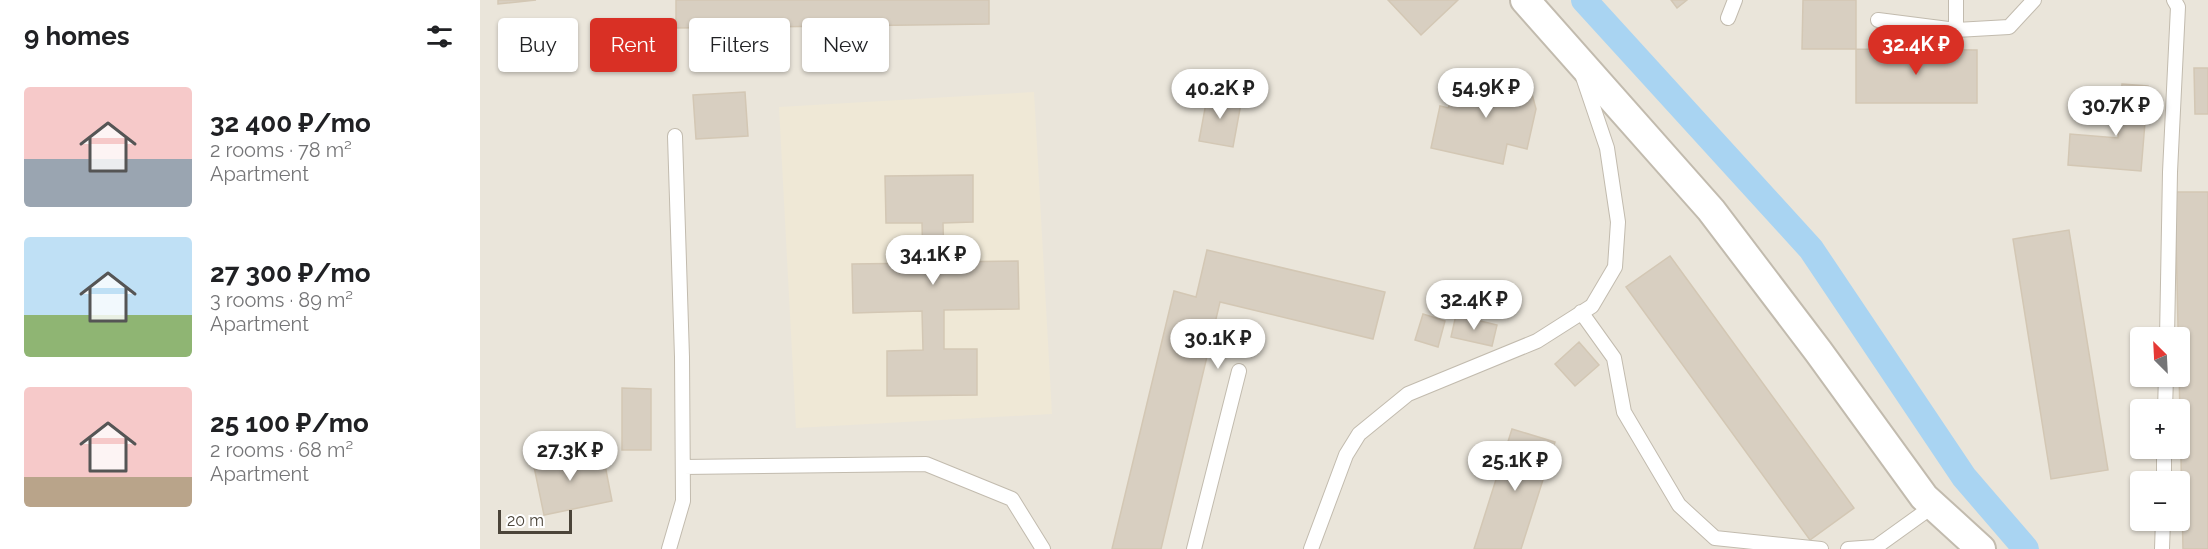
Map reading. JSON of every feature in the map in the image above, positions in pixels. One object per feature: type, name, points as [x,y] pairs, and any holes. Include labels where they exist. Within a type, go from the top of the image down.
[{"type":"street","points":[[1525,0],[1711,210],[1818,351],[1924,497],[1981,549]]},
{"type":"lane","points":[[1728,18],[1735,0]]},
{"type":"lane","points":[[1956,0],[1956,30]]},
{"type":"lane","points":[[1878,20],[1956,30],[2009,27],[2034,0]]},
{"type":"lane","points":[[2167,327],[2170,172],[2178,7],[2174,0]]},
{"type":"lane","points":[[1311,549],[1346,456],[1359,434],[1408,394],[1537,341],[1592,306],[1615,267],[1618,222],[1607,148],[1576,58]]},
{"type":"lane","points":[[669,549],[683,501],[682,357],[675,136]]},
{"type":"lane","points":[[1581,312],[1614,358],[1624,412],[1679,506],[1714,538],[1821,549]]},
{"type":"lane","points":[[1194,549],[1239,370]]},
{"type":"lane","points":[[683,467],[926,464],[1012,499],[1043,549]]},
{"type":"lane","points":[[1848,549],[1876,547],[1933,506]]},
{"type":"lane","points":[[2162,549],[2163,531]]},
{"type":"shaded area","points":[[480,0],[2208,0],[2208,549],[480,549]]},
{"type":"shaded area","points":[[1034,92],[1052,414],[796,428],[779,107]]},
{"type":"building","points":[[498,0],[536,0],[498,4]]},
{"type":"building","points":[[676,0],[989,0],[989,24],[889,25],[889,18],[802,18],[802,26],[790,27],[790,18],[689,18],[689,28],[677,28]]},
{"type":"building","points":[[1388,0],[1458,0],[1421,35]]},
{"type":"building","points":[[1671,0],[1687,0],[1677,8]]},
{"type":"building","points":[[1803,0],[1856,0],[1856,49],[1802,49]]},
{"type":"building","points":[[1856,49],[1977,50],[1977,103],[1856,103]]},
{"type":"building","points":[[2194,68],[2208,68],[2208,114],[2195,114]]},
{"type":"building","points":[[1501,72],[1521,76],[1519,87],[1531,90],[1536,109],[1527,149],[1507,144],[1503,164],[1431,148],[1440,106],[1448,108],[1457,91],[1467,83],[1479,78],[1499,78]]},
{"type":"building","points":[[2122,84],[2148,86],[2141,171],[2068,165],[2070,134],[2118,138]]},
{"type":"building","points":[[745,92],[748,136],[696,139],[693,95]]},
{"type":"building","points":[[1208,92],[1242,98],[1233,147],[1199,141]]},
{"type":"building","points":[[973,175],[973,222],[943,223],[944,262],[1018,261],[1019,309],[944,310],[944,349],[977,349],[977,395],[887,396],[887,351],[923,350],[922,311],[853,313],[852,264],[923,263],[922,223],[886,223],[885,176]]},
{"type":"building","points":[[2175,192],[2208,192],[2208,549],[2183,549],[2183,531],[2190,531],[2190,471],[2181,471],[2181,459],[2190,459],[2190,399],[2180,399],[2179,387],[2190,387],[2190,327],[2178,327]]},
{"type":"building","points":[[2069,230],[2108,470],[2051,479],[2013,239]]},
{"type":"building","points":[[1207,250],[1385,292],[1373,339],[1220,302],[1161,549],[1112,549],[1174,291],[1196,297]]},
{"type":"building","points":[[1670,256],[1854,508],[1810,540],[1626,287]]},
{"type":"building","points":[[1423,314],[1445,321],[1438,347],[1415,340]]},
{"type":"building","points":[[1456,315],[1497,325],[1492,346],[1451,337]]},
{"type":"building","points":[[1579,342],[1599,365],[1575,386],[1555,364]]},
{"type":"building","points":[[622,388],[651,389],[651,450],[622,450]]},
{"type":"building","points":[[1512,429],[1555,442],[1521,549],[1474,549]]},
{"type":"building","points":[[575,448],[577,457],[591,454],[594,468],[605,465],[612,501],[544,515],[532,457]]},
{"type":"waterway","points":[[1584,0],[1811,249],[1964,477],[2026,549]]}]
